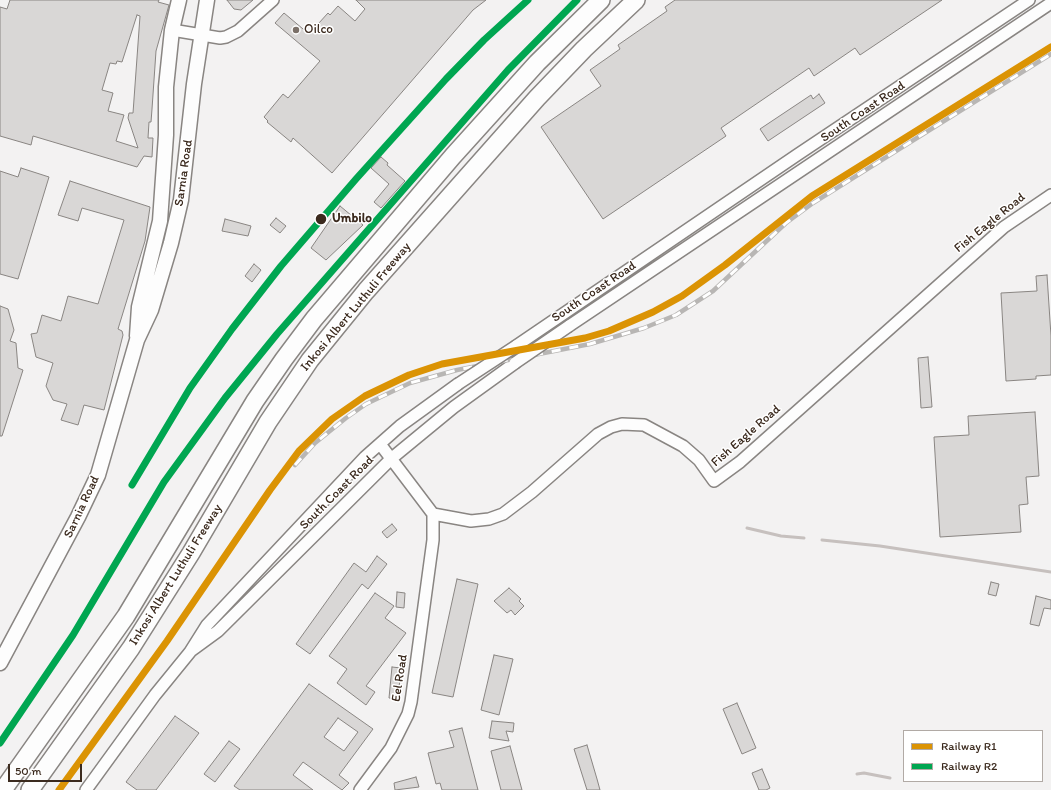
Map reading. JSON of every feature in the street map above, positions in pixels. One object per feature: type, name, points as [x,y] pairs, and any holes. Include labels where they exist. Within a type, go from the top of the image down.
[{"type":"highway","name":"Inkosi Albert Luthuli Freeway","points":[[3,790],[126,616],[255,401],[314,319],[453,156],[537,63],[601,0]]},
{"type":"highway","name":"Inkosi Albert Luthuli Freeway","points":[[30,790],[131,648],[191,554],[268,422],[310,360],[366,291],[537,98],[584,49],[636,0]]},
{"type":"main road","name":"Sarnia Road","points":[[137,340],[139,308],[160,221],[166,135],[166,87],[172,30],[179,0]]},
{"type":"main road","name":"Sarnia Road","points":[[0,663],[78,517],[98,475],[137,340],[151,310],[171,243],[181,200],[200,36],[207,0]]},
{"type":"street","points":[[172,30],[200,36],[220,38],[231,35],[238,31],[273,0]]},
{"type":"street","name":"South Coast Road","points":[[86,790],[155,695],[190,652],[207,625],[343,479],[406,422],[458,384],[1029,0]]},
{"type":"street","name":"South Coast Road","points":[[190,652],[218,631],[392,458],[454,408],[568,326],[1051,2]]},
{"type":"street","name":"Fish Eagle Road","points":[[433,514],[471,521],[490,519],[503,514],[532,492],[598,434],[611,427],[622,424],[638,423],[648,426],[683,446],[703,464],[714,482],[740,462],[1004,227],[1051,195]]},
{"type":"street","points":[[380,444],[433,514]]},
{"type":"street","name":"Eel Road","points":[[360,790],[391,748],[408,714],[432,557],[433,514]]},
{"type":"building","points":[[10,0],[159,0],[158,2],[169,5],[156,51],[151,122],[149,122],[148,138],[153,138],[152,157],[144,156],[137,167],[33,136],[31,145],[0,136],[0,7],[7,9]],"holes":[[[137,15],[140,16],[133,113],[129,113],[128,118],[138,148],[116,141],[124,115],[108,111],[113,93],[102,90],[110,63],[116,64],[117,61],[122,62]]]},
{"type":"building","points":[[227,0],[253,0],[241,10],[234,9]]},
{"type":"building","points":[[356,0],[486,0],[473,10],[332,173],[293,138],[291,142],[267,122],[268,121],[264,117],[283,94],[288,98],[320,61],[275,23],[284,13],[309,34],[328,13],[330,15],[338,6],[355,21],[365,9]]},
{"type":"building","points":[[675,0],[942,0],[860,55],[855,48],[814,76],[809,68],[721,128],[726,136],[603,219],[541,127],[601,86],[590,70],[620,49],[618,45],[667,11],[665,7]]},
{"type":"building","points":[[819,94],[825,103],[768,141],[760,129],[811,95],[813,99]]},
{"type":"building","points":[[381,157],[388,163],[387,165],[405,181],[381,208],[374,202],[389,184],[371,168]]},
{"type":"building","points":[[21,168],[49,177],[18,279],[0,274],[0,171],[18,177]]},
{"type":"building","points":[[70,181],[150,207],[145,241],[118,329],[122,331],[123,335],[104,410],[84,405],[78,425],[61,420],[67,404],[53,400],[46,386],[53,363],[36,357],[31,334],[37,333],[42,315],[61,321],[68,296],[98,304],[124,220],[82,208],[78,221],[58,215]]},
{"type":"building","points":[[340,206],[363,225],[326,260],[311,248]]},
{"type":"building","points":[[276,218],[286,226],[280,233],[270,225]]},
{"type":"building","points":[[225,219],[251,226],[248,236],[222,231]]},
{"type":"building","points":[[254,264],[261,270],[252,282],[245,276]]},
{"type":"building","points":[[1047,275],[1051,336],[1051,375],[1036,376],[1036,379],[1006,381],[1001,293],[1037,291],[1036,276]]},
{"type":"building","points":[[0,306],[8,309],[14,330],[10,341],[16,343],[18,368],[23,370],[2,436],[0,436]]},
{"type":"building","points":[[928,357],[932,407],[921,408],[918,358]]},
{"type":"building","points":[[1035,412],[1039,476],[1026,477],[1028,504],[1019,505],[1021,532],[940,537],[934,437],[969,435],[968,416]]},
{"type":"building","points":[[392,524],[397,530],[387,538],[382,532]]},
{"type":"building","points":[[377,556],[387,564],[368,589],[362,584],[310,654],[296,644],[354,563],[366,572]]},
{"type":"building","points":[[457,579],[478,584],[453,697],[432,693]]},
{"type":"building","points":[[991,582],[999,584],[996,596],[988,594]]},
{"type":"building","points":[[509,588],[521,599],[519,601],[524,606],[515,615],[511,610],[507,613],[494,601]]},
{"type":"building","points":[[397,592],[405,593],[404,608],[396,607]]},
{"type":"building","points":[[375,593],[394,606],[385,618],[406,633],[366,686],[375,692],[366,705],[337,683],[347,669],[329,656]]},
{"type":"building","points":[[1036,596],[1051,600],[1051,609],[1044,608],[1039,626],[1030,624]]},
{"type":"building","points":[[494,655],[513,659],[499,715],[481,710]]},
{"type":"building","points":[[392,667],[401,668],[398,699],[389,698]]},
{"type":"building","points":[[309,684],[373,729],[339,775],[349,783],[342,790],[303,762],[293,775],[313,790],[240,790],[234,786]],"holes":[[[338,718],[358,732],[344,751],[324,737]]]},
{"type":"building","points":[[737,703],[756,748],[742,754],[723,709]]},
{"type":"building","points":[[175,716],[199,733],[156,790],[137,790],[126,782]]},
{"type":"building","points":[[492,721],[514,723],[513,732],[506,731],[509,741],[489,738]]},
{"type":"building","points":[[462,728],[478,790],[442,790],[440,783],[436,784],[428,753],[454,747],[449,731]]},
{"type":"building","points":[[229,741],[240,749],[215,782],[204,774]]},
{"type":"building","points":[[587,745],[600,790],[587,790],[574,749]]},
{"type":"building","points":[[510,746],[522,790],[501,790],[491,751]]},
{"type":"building","points":[[762,769],[770,788],[766,790],[759,790],[752,773]]},
{"type":"building","points":[[416,777],[419,787],[395,790],[394,783]]},
{"type":"waterway","points":[[747,528],[781,536],[804,538]]},
{"type":"waterway","points":[[822,540],[880,546],[1051,572]]},
{"type":"waterway","points":[[857,774],[864,773],[890,778]]},
{"type":"railway","points":[[59,790],[167,641],[270,490],[299,451],[332,419],[365,396],[409,375],[442,364],[585,338],[609,331],[653,312],[682,296],[725,265],[812,196],[1051,47]]},
{"type":"railway","points":[[295,465],[315,443],[346,418],[366,404],[410,383],[457,370],[590,344],[644,328],[676,315],[713,291],[786,223],[813,203],[1051,54]]},
{"type":"rail line","name":"R2","points":[[132,485],[190,388],[232,329],[281,266],[356,179],[446,79],[484,40],[528,0]]},
{"type":"rail line","name":"R2","points":[[0,743],[73,635],[164,482],[225,398],[277,334],[508,70],[577,0]]},
{"type":"rail line","name":"R1","points":[[59,790],[167,641],[270,490],[299,451],[332,419],[365,396],[409,375],[442,364],[585,338],[609,331],[653,312],[682,296],[725,265],[812,196],[1051,47]]},
{"type":"place","name":"Oilco","points":[[296,30]]},
{"type":"place","name":"Umbilo","points":[[321,219]]}]
